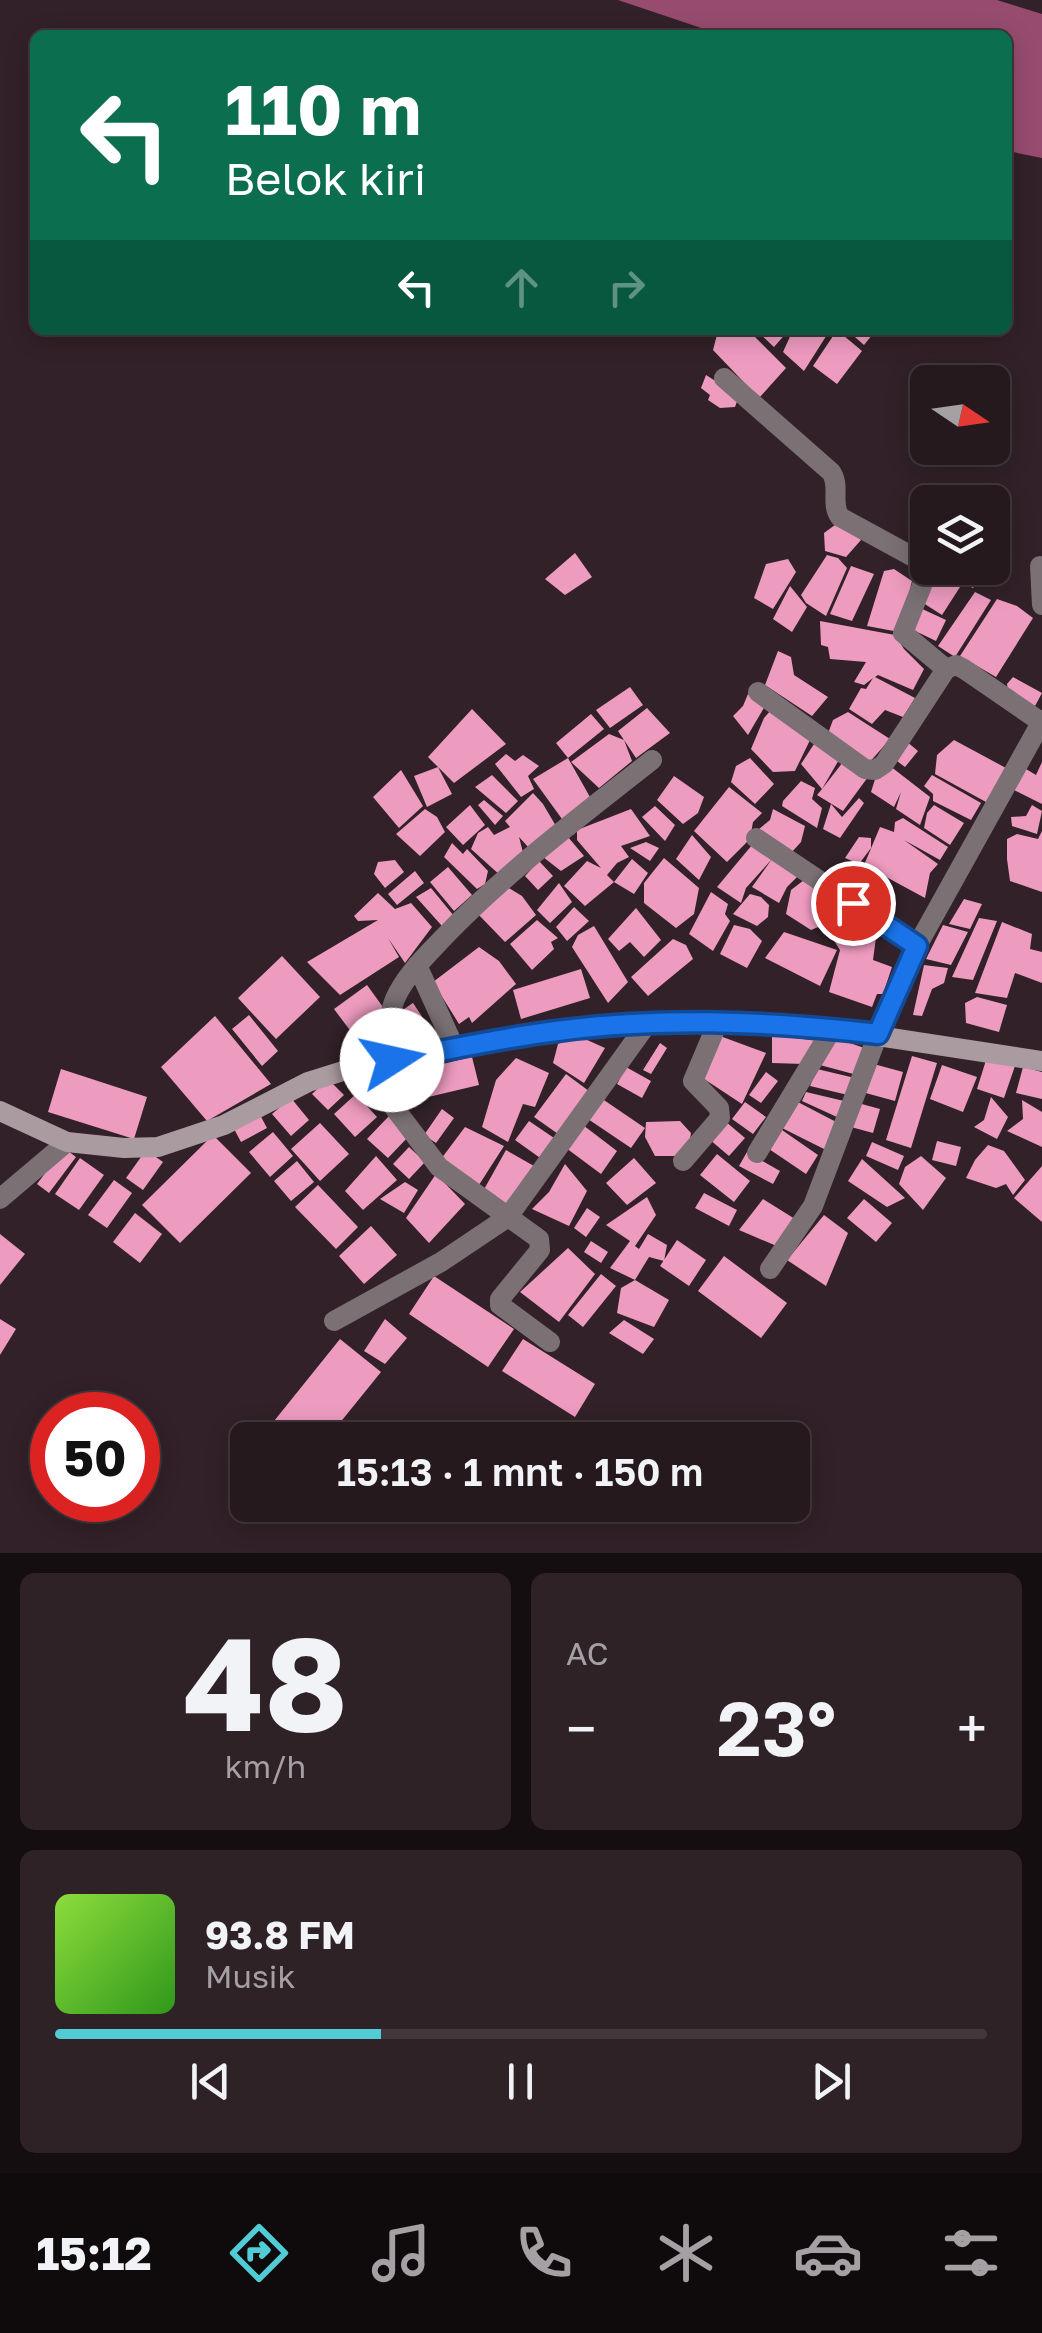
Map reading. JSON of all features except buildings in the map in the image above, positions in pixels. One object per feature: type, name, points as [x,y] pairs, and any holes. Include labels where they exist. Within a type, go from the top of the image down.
[{"type":"main road","points":[[0,1111],[67,1142],[158,1148],[224,1124],[308,1082],[362,1065],[544,1032],[647,1024],[718,1022],[832,1029],[1042,1061]]},
{"type":"street","points":[[724,378],[831,472],[837,482],[835,507],[840,517],[910,556]]},
{"type":"street","points":[[1040,566],[1042,605]]},
{"type":"street","points":[[921,585],[903,633],[946,669]]},
{"type":"street","points":[[758,692],[865,769],[875,770],[884,764],[946,669],[956,665],[1042,722],[917,946],[878,1034],[813,1206],[770,1269]]},
{"type":"street","points":[[392,1060],[391,1014],[396,997],[418,965],[470,910],[538,850],[652,760]]},
{"type":"street","points":[[756,838],[917,946]]},
{"type":"street","points":[[418,965],[455,1049]]},
{"type":"street","points":[[683,1161],[720,1118],[719,1108],[694,1081],[718,1022]]},
{"type":"street","points":[[334,1321],[441,1262],[508,1217],[647,1024]]},
{"type":"street","points":[[756,1153],[832,1029]]},
{"type":"street","points":[[362,1065],[439,1167],[536,1236],[540,1250],[500,1299],[500,1305],[550,1342]]},
{"type":"street","points":[[0,1198],[67,1142]]},
{"type":"shaded area","points":[[618,0],[997,0],[1042,14],[1042,158],[1012,152],[1012,30],[707,30]]},
{"type":"route","points":[[392,1060],[544,1032],[647,1024],[718,1022],[878,1034],[917,946],[853,903]]}]
